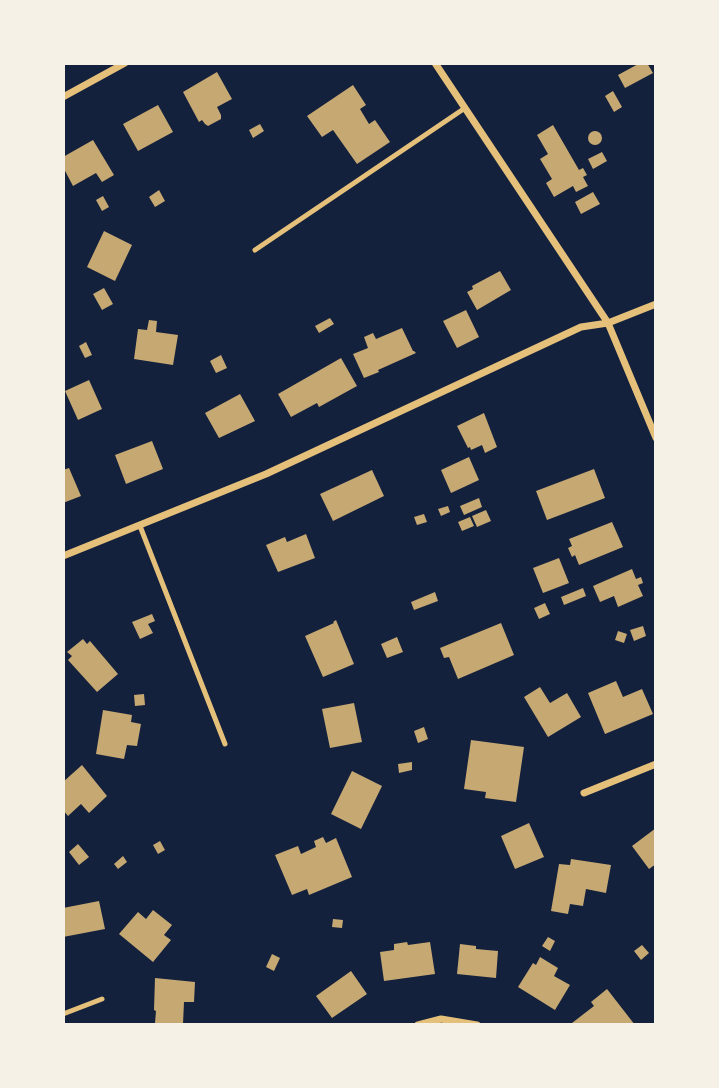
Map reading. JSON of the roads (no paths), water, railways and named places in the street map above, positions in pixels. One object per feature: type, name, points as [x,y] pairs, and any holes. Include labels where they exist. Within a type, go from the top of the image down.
[{"type":"street","points":[[63,97],[125,63]]},
{"type":"street","points":[[435,63],[608,323],[656,438]]},
{"type":"street","points":[[63,556],[266,474],[581,327],[608,323],[656,304]]},
{"type":"street","points":[[583,793],[656,764]]},
{"type":"street","points":[[418,1025],[441,1019],[477,1025]]},
{"type":"lane","points":[[255,250],[465,108]]},
{"type":"lane","points":[[140,526],[225,744]]},
{"type":"lane","points":[[63,1014],[102,999]]}]
